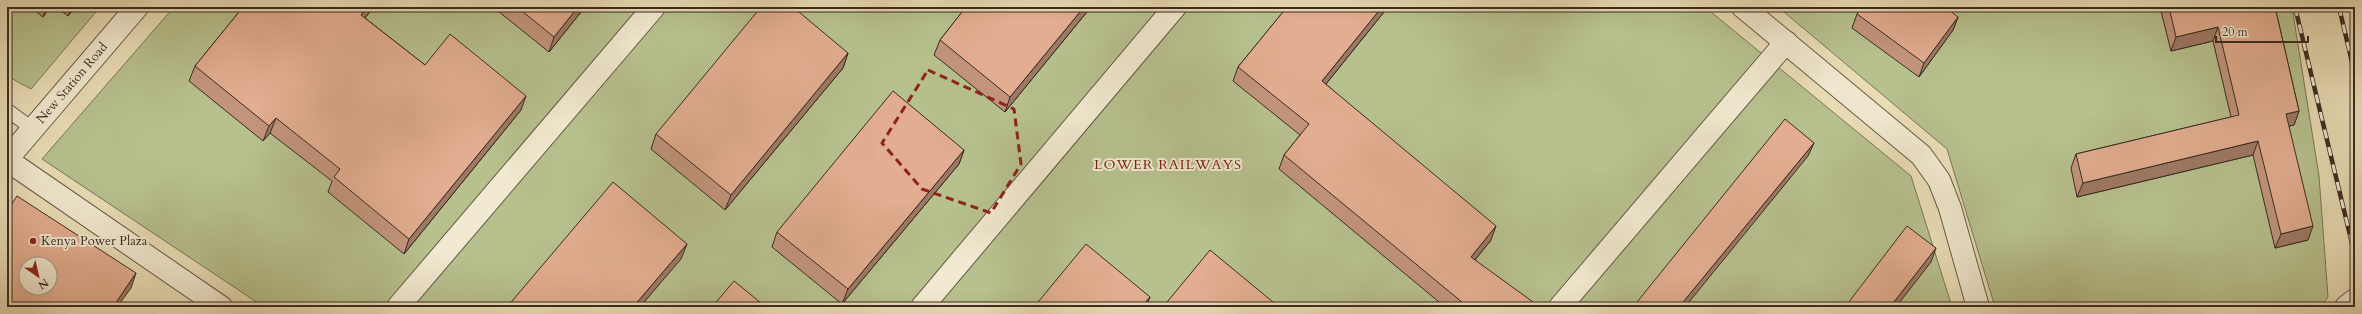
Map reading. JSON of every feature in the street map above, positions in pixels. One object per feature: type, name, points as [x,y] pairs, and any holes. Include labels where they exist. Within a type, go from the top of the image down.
[{"type":"street","name":"New Station Road","points":[[7,160],[136,7]]},
{"type":"street","points":[[398,307],[654,7]]},
{"type":"street","points":[[922,307],[1175,7]]},
{"type":"street","points":[[1743,7],[1921,155],[1939,180],[1950,208],[1978,307]]},
{"type":"street","points":[[1560,307],[1786,42]]},
{"type":"street","points":[[7,160],[221,307]]},
{"type":"street","points":[[2346,307],[2355,300]]},
{"type":"lane","points":[[7,110],[33,129]]},
{"type":"highlighted area","points":[[928,70],[1014,109],[1021,164],[991,213],[922,189],[882,143]]},
{"type":"green space","points":[[7,7],[100,7],[31,89],[7,76]]},
{"type":"green space","points":[[174,7],[1705,7],[1911,176],[1952,307],[264,307],[42,159]]},
{"type":"green space","points":[[1778,7],[2292,7],[2319,176],[2328,297],[2321,307],[1995,307],[1947,149]]},
{"type":"building","points":[[243,7],[367,7],[361,15],[425,65],[450,34],[526,96],[409,239],[334,177],[340,169],[276,118],[269,126],[195,66]]},
{"type":"building","points":[[517,7],[578,7],[554,37]]},
{"type":"building","points":[[761,7],[793,7],[848,53],[731,195],[656,134]]},
{"type":"building","points":[[966,7],[1084,7],[1010,97],[940,40]]},
{"type":"building","points":[[1287,7],[1382,7],[1322,81],[1496,226],[1471,257],[1533,302],[1529,307],[1460,307],[1463,303],[1284,155],[1309,124],[1238,67]]},
{"type":"building","points":[[1862,7],[1945,7],[1958,17],[1924,63],[1857,14]]},
{"type":"building","points":[[2169,7],[2275,7],[2299,111],[2286,114],[2313,226],[2281,234],[2258,141],[2083,183],[2076,154],[2239,115],[2218,27],[2176,37]]},
{"type":"building","points":[[893,91],[964,150],[848,289],[777,232]]},
{"type":"building","points":[[1785,119],[1814,143],[1679,307],[1633,307]]},
{"type":"building","points":[[613,182],[687,244],[633,307],[507,307]]},
{"type":"building","name":"Kenya Power Plaza","points":[[17,196],[136,273],[113,307],[7,307],[7,211]]},
{"type":"building","points":[[1907,226],[1936,248],[1890,307],[1845,307]]},
{"type":"building","points":[[1086,244],[1150,297],[1141,307],[1034,307]]},
{"type":"building","points":[[1210,250],[1279,307],[1163,307]]},
{"type":"building","points":[[734,281],[766,307],[712,307]]},
{"type":"railway","points":[[2295,7],[2355,256]]},
{"type":"railway","points":[[2339,7],[2355,75]]},
{"type":"place","name":"Kenya Power Plaza","points":[[33,241]]},
{"type":"district","name":"LOWER RAILWAYS","points":[[1168,164]]}]
